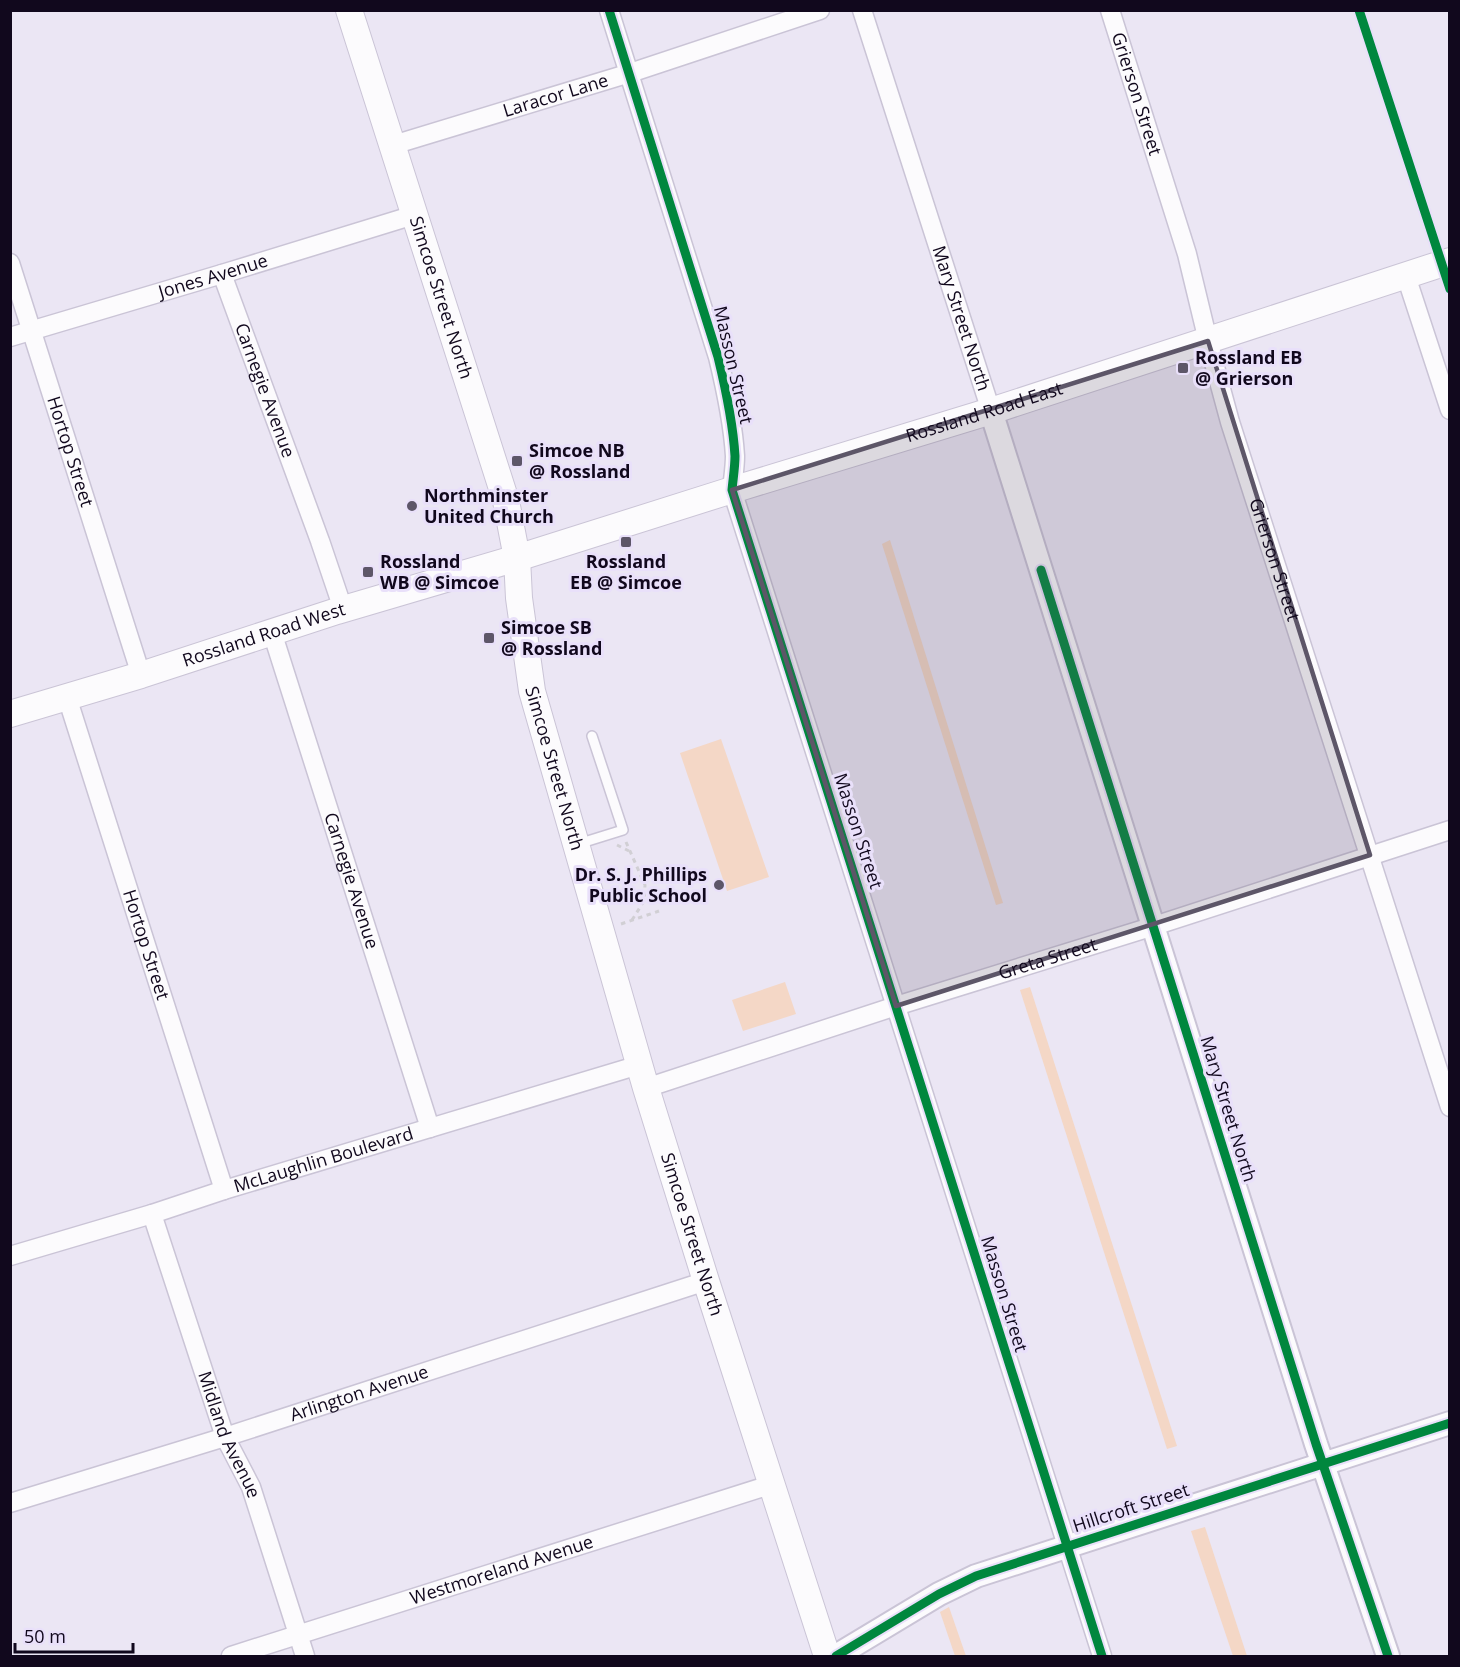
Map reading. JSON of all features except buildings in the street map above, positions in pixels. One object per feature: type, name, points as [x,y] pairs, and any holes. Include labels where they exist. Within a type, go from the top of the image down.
[{"type":"main road","name":"Simcoe Street North","points":[[350,10],[506,501],[517,558],[519,598],[532,691],[575,845],[706,1281],[827,1656]]},
{"type":"main road","name":"Rossland Road East","points":[[517,558],[992,411],[1449,261]]},
{"type":"main road","name":"Rossland Road West","points":[[10,714],[141,675],[343,609],[517,558]]},
{"type":"street","name":"Masson Street","points":[[609,10],[727,393],[735,459],[732,490],[1102,1656]]},
{"type":"street","name":"Laracor Lane","points":[[393,145],[630,73],[820,10]]},
{"type":"street","name":"Mary Street North","points":[[862,10],[992,411],[1323,1465],[1388,1656]]},
{"type":"street","name":"Grierson Street","points":[[1110,10],[1187,254],[1230,422],[1449,1107]]},
{"type":"street","name":"Jones Avenue","points":[[10,337],[414,215]]},
{"type":"street","name":"Hortop Street","points":[[10,263],[141,675]]},
{"type":"street","name":"Carnegie Avenue","points":[[222,274],[343,609]]},
{"type":"street","points":[[1406,276],[1449,410]]},
{"type":"street","name":"Carnegie Avenue","points":[[272,633],[430,1128]]},
{"type":"street","name":"Hortop Street","points":[[67,697],[224,1190]]},
{"type":"street","name":"Greta Street","points":[[643,1077],[896,1006],[1154,926],[1449,830]]},
{"type":"street","name":"McLaughlin Boulevard","points":[[11,1253],[152,1214],[430,1128],[643,1077]]},
{"type":"street","name":"Midland Avenue","points":[[152,1214],[225,1437],[251,1487],[305,1656]]},
{"type":"street","name":"Arlington Avenue","points":[[10,1503],[225,1437],[706,1281]]},
{"type":"street","name":"Hillcroft Street","points":[[836,1656],[939,1594],[976,1576],[1449,1424]]},
{"type":"street","name":"Westmoreland Avenue","points":[[231,1656],[773,1484]]},
{"type":"lane","points":[[575,845],[623,830],[592,736]]},
{"type":"path","points":[[624,838],[645,885],[644,901],[632,920]]},
{"type":"path","points":[[609,843],[620,845],[630,852]]},
{"type":"path","points":[[619,924],[659,911]]},
{"type":"highlighted area","points":[[1208,341],[1370,855],[896,1006],[732,490]]},
{"type":"shaded area","points":[[890,540],[1003,903],[996,905],[882,544]]},
{"type":"shaded area","points":[[721,739],[769,877],[727,891],[680,753]]},
{"type":"shaded area","points":[[785,982],[796,1014],[743,1031],[732,1000]]},
{"type":"shaded area","points":[[1030,987],[1177,1446],[1167,1449],[1020,990]]},
{"type":"shaded area","points":[[1205,1527],[1247,1656],[1233,1656],[1191,1531]]},
{"type":"shaded area","points":[[949,1607],[966,1656],[955,1656],[940,1612]]},
{"type":"cycle path","points":[[609,10],[718,357],[729,406],[734,444],[732,490],[1102,1656]]},
{"type":"cycle path","points":[[1359,10],[1450,289]]},
{"type":"cycle path","points":[[1041,570],[1316,1444],[1388,1656]]},
{"type":"cycle path","points":[[836,1656],[939,1594],[976,1576],[1450,1423]]},
{"type":"place","name":"Rossland EB @ Grierson","points":[[1183,368]]},
{"type":"place","name":"Simcoe NB @ Rossland","points":[[517,461]]},
{"type":"place","name":"Northminster United Church","points":[[412,506]]},
{"type":"place","name":"Rossland EB @ Simcoe","points":[[626,542]]},
{"type":"place","name":"Rossland WB @ Simcoe","points":[[368,572]]},
{"type":"place","name":"Simcoe SB @ Rossland","points":[[489,638]]},
{"type":"place","name":"Dr. S. J. Phillips Public School","points":[[719,885]]}]
